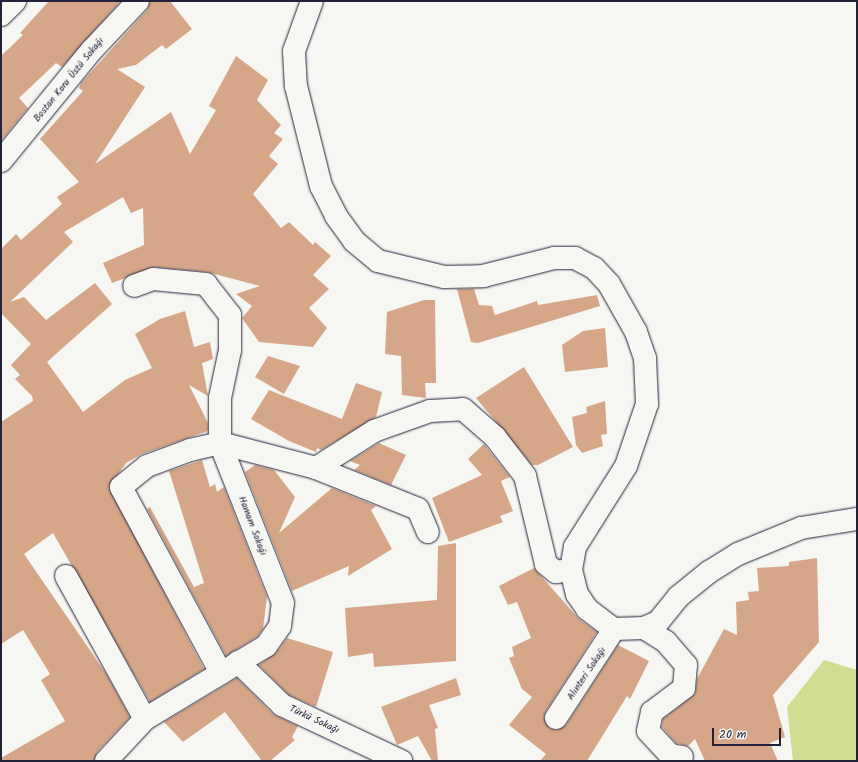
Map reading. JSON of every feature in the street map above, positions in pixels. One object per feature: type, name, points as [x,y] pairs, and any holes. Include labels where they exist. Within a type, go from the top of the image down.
[{"type":"street","points":[[1,15],[15,1]]},
{"type":"street","name":"Bostan Koru Üstü Sokağı","points":[[1,161],[92,50],[138,1]]},
{"type":"street","points":[[312,1],[294,51],[296,86],[321,186],[336,216],[354,241],[378,261],[444,278],[483,276],[554,258],[575,258],[594,268],[609,284],[636,332],[648,382],[639,433],[626,466],[575,547],[571,570],[577,594],[587,610],[614,629],[644,628],[658,622],[678,597],[709,572],[738,554],[801,528],[857,519]]},
{"type":"street","name":"Hamam Sokağı","points":[[106,761],[145,719],[266,646],[280,626],[283,603],[220,444],[220,398],[230,350],[230,315],[206,284],[152,279],[134,286]]},
{"type":"street","points":[[316,468],[374,431],[430,411],[463,409],[495,437],[524,476],[546,564],[556,572],[571,570]]},
{"type":"street","points":[[220,444],[316,468],[418,509],[428,532]]},
{"type":"street","name":"Türkü Sokağı","points":[[220,444],[147,466],[121,487],[230,668],[282,705],[401,761]]},
{"type":"street","points":[[66,576],[145,719]]},
{"type":"street","points":[[644,628],[666,642],[686,665],[684,688],[652,712],[648,731],[670,755],[682,757]]},
{"type":"street","name":"Alınteri Sokağı","points":[[556,718],[614,629]]},
{"type":"green space","points":[[824,660],[857,670],[857,761],[793,761],[787,707]]},
{"type":"building","points":[[49,1],[121,1],[62,67],[56,63],[19,98],[28,108],[1,141],[1,56],[23,35],[20,33]]},
{"type":"building","points":[[150,1],[170,1],[192,29],[166,49],[162,45],[136,65],[117,69],[145,87],[95,164],[171,112],[190,154],[216,110],[209,106],[236,56],[268,80],[257,100],[281,125],[274,133],[283,139],[269,156],[278,164],[253,194],[281,228],[289,222],[313,245],[315,242],[331,256],[313,275],[329,289],[309,308],[327,328],[313,347],[259,342],[242,318],[252,306],[236,294],[260,286],[207,272],[154,267],[112,283],[103,263],[144,245],[143,208],[131,213],[123,197],[64,232],[73,242],[10,302],[24,297],[46,320],[95,283],[112,304],[47,362],[83,412],[125,380],[152,368],[135,334],[160,319],[185,311],[194,347],[210,342],[213,359],[202,363],[208,396],[189,385],[208,423],[208,431],[142,454],[126,463],[109,487],[204,669],[150,702],[53,533],[24,554],[107,675],[130,717],[97,752],[94,761],[1,761],[1,758],[65,721],[41,680],[50,674],[23,630],[1,644],[1,422],[33,401],[32,396],[15,379],[20,375],[11,365],[31,344],[1,313],[1,249],[16,234],[21,240],[62,204],[57,197],[79,182],[40,139],[83,91],[79,88],[81,83],[147,10]]},
{"type":"building","points":[[457,289],[474,289],[479,305],[492,306],[495,315],[537,301],[538,305],[597,295],[600,306],[478,343],[471,342]]},
{"type":"building","points":[[424,300],[435,300],[436,383],[425,383],[426,398],[402,395],[401,356],[385,354],[387,312]]},
{"type":"building","points":[[605,328],[608,367],[565,372],[562,345],[583,331]]},
{"type":"building","points":[[268,356],[300,366],[284,394],[255,377]]},
{"type":"building","points":[[524,367],[573,447],[538,465],[532,465],[476,398]]},
{"type":"building","points":[[356,383],[382,392],[376,417],[321,450],[317,448],[316,452],[289,441],[251,419],[269,390],[342,419]]},
{"type":"building","points":[[605,401],[607,434],[601,435],[603,446],[582,453],[576,445],[572,417],[587,413],[586,407]]},
{"type":"building","points":[[379,443],[406,455],[391,485],[354,470],[360,465],[350,461]]},
{"type":"building","points":[[484,444],[510,477],[501,481],[513,511],[500,516],[503,522],[449,542],[432,498],[482,475],[468,459]]},
{"type":"building","points":[[202,460],[210,487],[215,484],[217,492],[224,487],[267,597],[263,629],[257,637],[226,656],[147,509],[150,507],[194,587],[204,583],[169,471]]},
{"type":"building","points":[[255,465],[274,470],[295,497],[279,533],[332,488],[376,506],[371,510],[392,549],[348,576],[349,566],[292,591],[245,472]]},
{"type":"building","points":[[456,543],[456,661],[374,667],[373,653],[348,657],[345,608],[437,600],[438,546]]},
{"type":"building","points":[[817,558],[819,642],[773,695],[785,737],[770,743],[778,761],[705,761],[695,739],[688,746],[676,743],[662,727],[663,719],[695,694],[697,679],[724,629],[737,635],[736,602],[749,600],[748,592],[759,591],[757,568],[789,566],[789,562]]},
{"type":"building","points":[[534,568],[579,619],[597,632],[546,711],[544,718],[549,728],[556,730],[566,725],[618,645],[649,661],[630,699],[627,696],[587,761],[540,761],[546,754],[509,725],[532,697],[522,689],[509,658],[514,656],[512,647],[531,638],[517,602],[508,605],[499,586]]},
{"type":"building","points":[[287,638],[333,652],[316,707],[289,695],[259,665],[276,653]]},
{"type":"building","points":[[237,678],[273,714],[298,726],[292,737],[295,740],[270,761],[262,761],[225,712],[183,742],[164,722]]},
{"type":"building","points":[[456,678],[461,695],[429,705],[438,728],[435,729],[438,761],[432,761],[418,736],[397,745],[381,707]]}]
